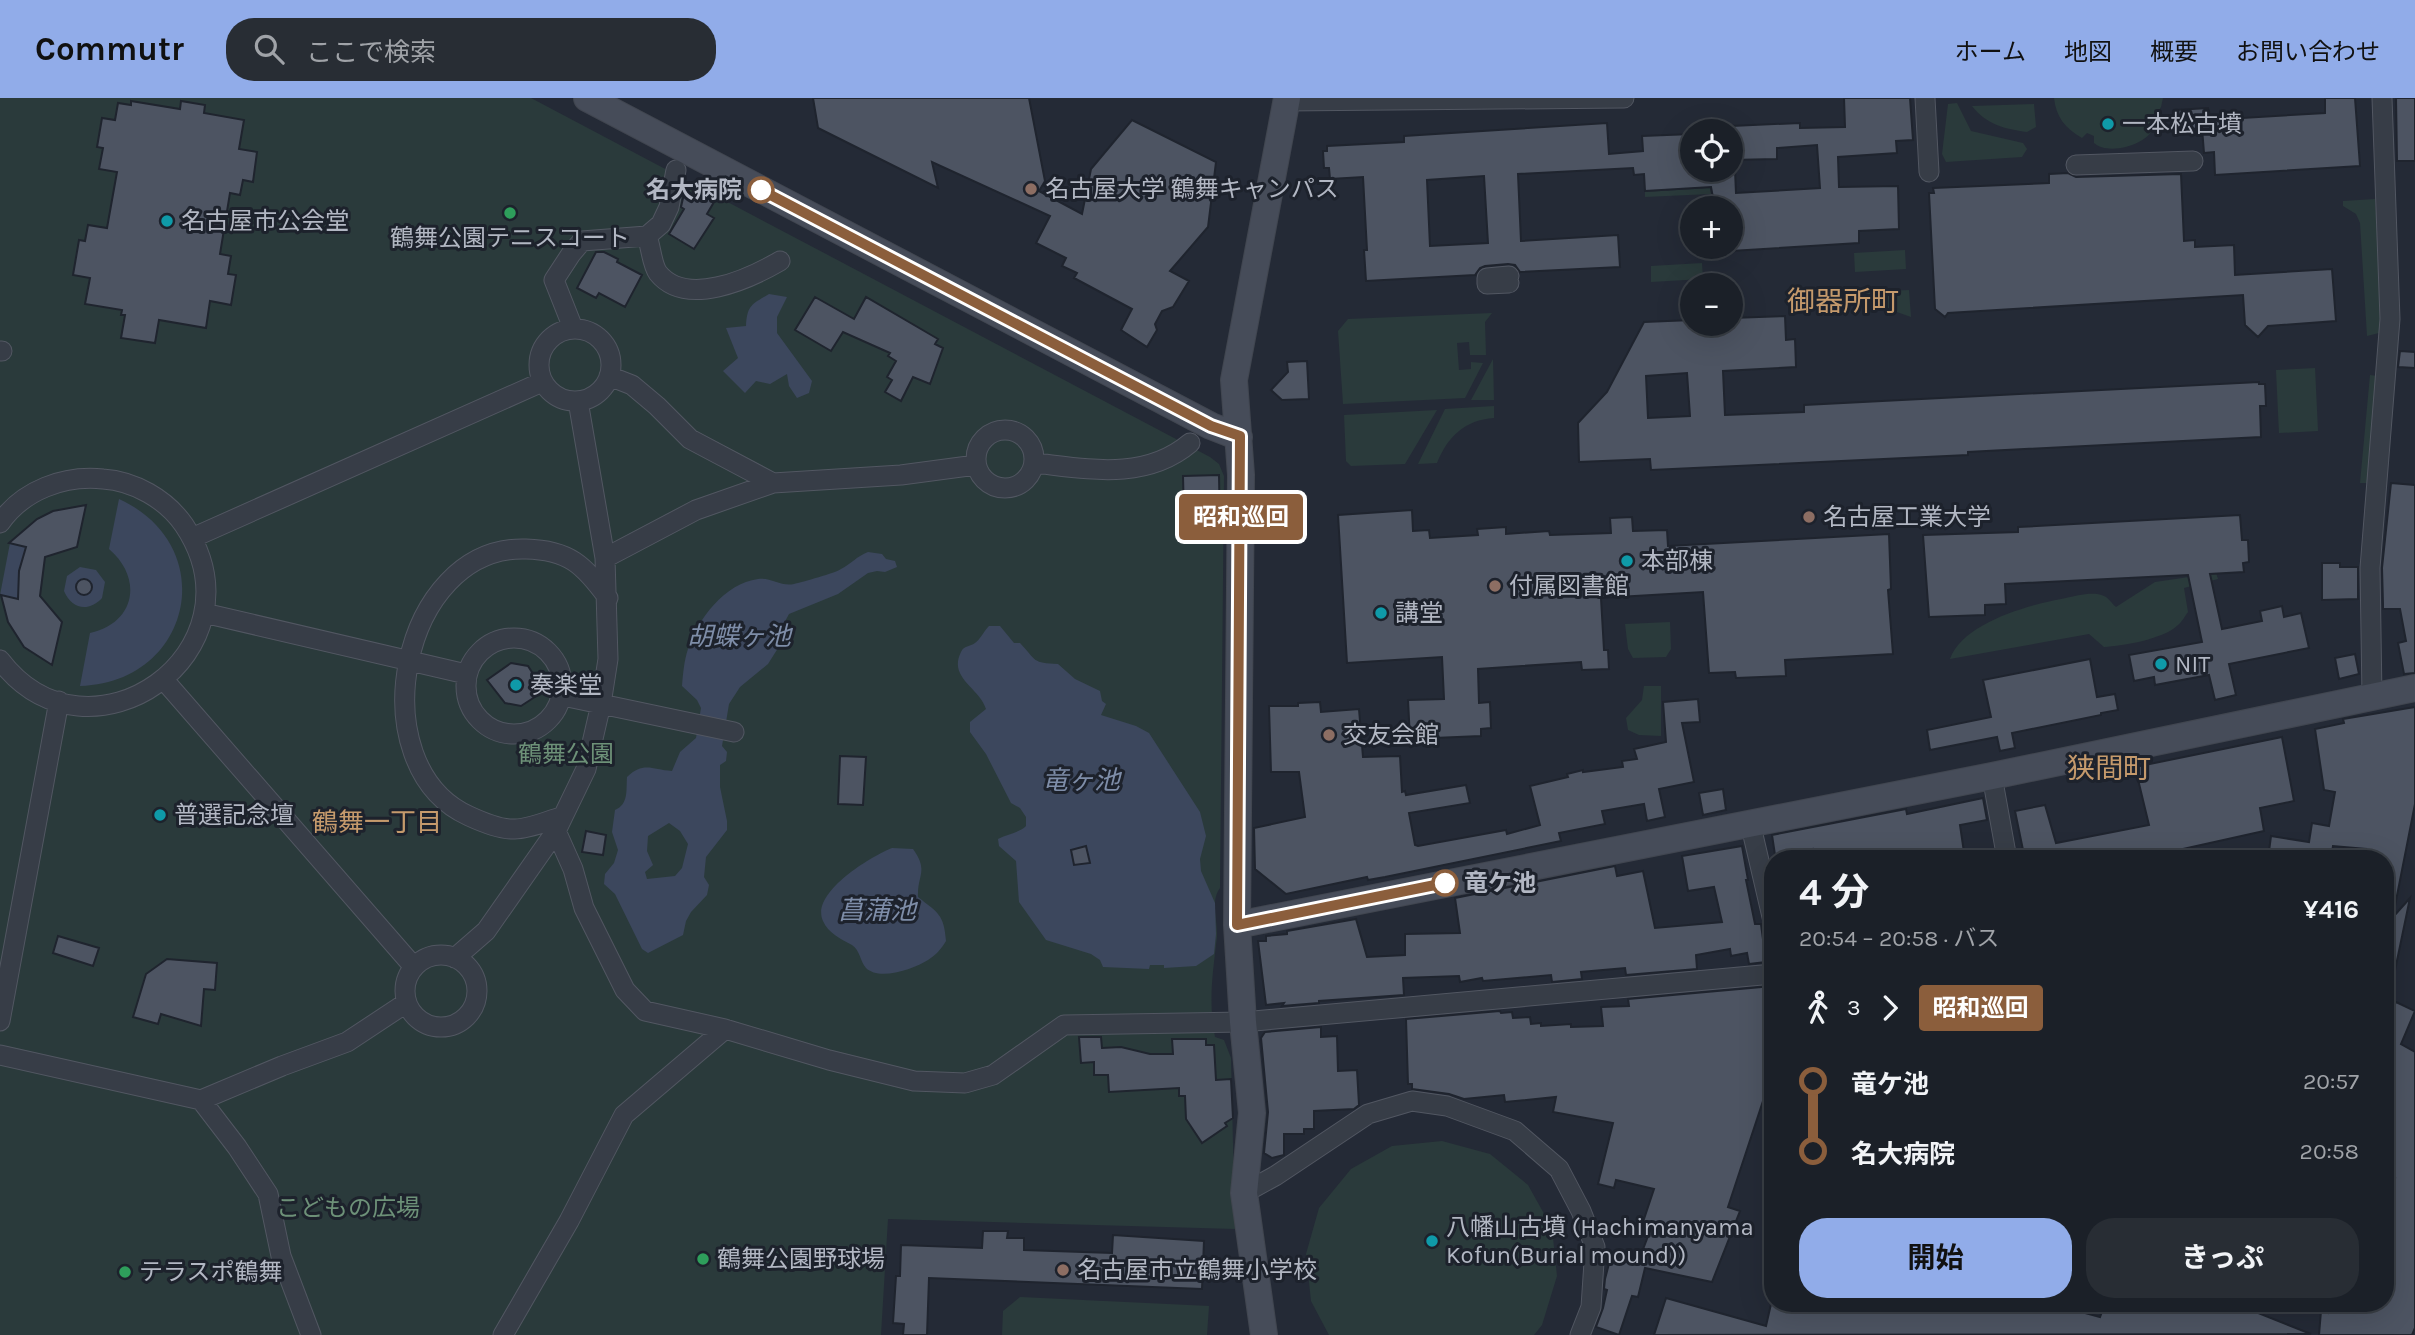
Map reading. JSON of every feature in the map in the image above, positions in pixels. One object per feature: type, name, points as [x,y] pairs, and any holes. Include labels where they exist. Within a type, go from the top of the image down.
[{"type":"street","points":[[587,98],[1211,426],[1240,436]]},
{"type":"street","points":[[1264,1335],[1244,1194],[1252,1113],[1237,925],[1240,436],[1234,380],[1287,99],[1624,98]]},
{"type":"street","points":[[1925,98],[1928,172]]},
{"type":"street","points":[[2372,697],[2370,568],[2390,319],[2382,98]]},
{"type":"street","points":[[2076,165],[2193,161]]},
{"type":"street","points":[[573,328],[554,280],[582,241],[647,236],[661,224],[669,206],[676,170]]},
{"type":"street","points":[[647,236],[657,271],[674,287],[698,290],[729,284],[758,274],[780,261]]},
{"type":"street","points":[[573,328],[585,330],[604,343],[611,364],[605,385],[597,393],[578,401],[557,397],[542,382],[538,370],[543,346],[551,337],[573,328]]},
{"type":"street","points":[[609,376],[632,385],[690,439],[773,483]]},
{"type":"street","points":[[192,538],[542,382]]},
{"type":"street","points":[[455,958],[486,931],[559,824],[586,769],[601,704],[608,659],[605,558],[578,401]]},
{"type":"street","points":[[1000,430],[1018,432],[1026,438],[1035,454],[1032,473],[1026,481],[1009,489],[992,485],[979,473],[976,465],[978,447],[984,439],[1000,430]]},
{"type":"street","points":[[1035,463],[1103,470],[1138,469],[1165,461],[1190,443]]},
{"type":"street","points":[[605,558],[696,510],[773,483],[901,475],[976,465]]},
{"type":"street","points":[[0,523],[18,504],[52,484],[93,478],[132,485],[167,506],[181,521],[201,559],[205,582],[204,613],[194,643],[164,680],[132,698],[114,704],[87,705],[59,701],[22,683],[0,660]]},
{"type":"street","points":[[559,824],[515,830],[481,822],[453,809],[428,786],[413,756],[407,729],[405,700],[409,661],[420,622],[435,596],[457,574],[484,555],[513,549],[542,550],[566,557],[588,570],[608,598]]},
{"type":"street","points":[[204,613],[466,674]]},
{"type":"street","points":[[505,638],[525,638],[546,648],[555,659],[563,680],[563,696],[553,716],[541,727],[526,733],[504,734],[486,726],[473,712],[466,695],[466,674],[472,660],[487,644],[505,638]]},
{"type":"street","points":[[164,680],[414,967]]},
{"type":"street","points":[[1237,925],[1992,776],[2415,688]]},
{"type":"street","points":[[563,696],[734,732]]},
{"type":"street","points":[[0,1021],[59,701]]},
{"type":"street","points":[[1992,776],[2005,850]]},
{"type":"street","points":[[1750,822],[1764,882]]},
{"type":"street","points":[[559,824],[584,908],[625,990],[645,1011],[725,1029],[914,1081],[965,1083],[993,1075],[1064,1025],[1243,1022],[1764,975]]},
{"type":"street","points":[[433,956],[455,958],[471,970],[477,989],[471,1012],[463,1020],[442,1028],[420,1021],[411,1013],[406,1003],[405,984],[414,967],[433,956]]},
{"type":"street","points":[[0,1055],[201,1100],[347,1042],[406,1003]]},
{"type":"street","points":[[503,1335],[569,1221],[624,1115],[725,1029]]},
{"type":"street","points":[[201,1100],[268,1194],[281,1256],[307,1332]]},
{"type":"street","points":[[1244,1194],[1368,1114],[1412,1101],[1447,1106],[1515,1131],[1559,1169],[1595,1247],[1591,1307],[1580,1335]]},
{"type":"green space","name":"鶴舞公園","points":[[0,98],[531,98],[1219,464],[1224,476],[1220,888],[1215,899],[1217,937],[1212,999],[1215,1037],[1224,1040],[1231,1058],[1235,1229],[888,1219],[881,1335],[0,1335]]},
{"type":"green space","name":"一本松古墳","points":[[2054,98],[2163,98],[2152,122],[2154,126],[2151,133],[2137,143],[2109,149],[2094,143],[2094,136],[2087,133],[2082,138],[2071,130],[2059,116]]},
{"type":"green space","points":[[1957,103],[1971,131],[2023,143],[2027,149],[2022,157],[1946,162],[1942,154],[1948,104]]},
{"type":"green space","points":[[2034,104],[2036,127],[2027,132],[1997,125],[1984,118],[1972,106]]},
{"type":"green space","points":[[1710,188],[1711,194],[1645,197],[1645,192]]},
{"type":"green space","points":[[2375,199],[2384,321],[2383,332],[2367,336],[2360,223],[2356,214],[2343,206],[2343,201]]},
{"type":"green space","points":[[1905,250],[1906,269],[1855,272],[1854,253]]},
{"type":"green space","points":[[1702,263],[1703,273],[1680,273],[1680,280],[1651,282],[1651,266]]},
{"type":"green space","points":[[1909,290],[1911,317],[1843,293]]},
{"type":"green space","points":[[1492,313],[1485,322],[1486,355],[1470,355],[1469,342],[1457,343],[1459,370],[1471,369],[1471,362],[1483,363],[1465,398],[1343,404],[1338,331],[1348,319]]},
{"type":"green space","points":[[1493,359],[1494,400],[1471,400]]},
{"type":"green space","points":[[2315,368],[2318,431],[2279,433],[2276,370]]},
{"type":"green space","points":[[2370,375],[2377,376],[2368,483],[2360,483]]},
{"type":"green space","points":[[1494,406],[1494,418],[1474,422],[1459,431],[1446,445],[1437,463],[1418,464],[1445,409]]},
{"type":"green space","points":[[1437,410],[1405,464],[1351,466],[1346,461],[1344,415]]},
{"type":"green space","points":[[2216,573],[2218,579],[2184,588],[2188,612],[2172,630],[2153,638],[2104,647],[2089,634],[1950,659],[1957,646],[1969,635],[1983,625],[2018,610],[2090,594],[2106,597],[2116,607],[2155,582]]},
{"type":"green space","points":[[1670,622],[1671,649],[1666,657],[1633,658],[1628,649],[1625,624]]},
{"type":"green space","points":[[1644,686],[1661,686],[1661,736],[1639,735],[1628,730],[1626,718],[1642,700]]},
{"type":"green space","name":"八幡山古墳 (Hachimanyama Kofun(Burial mound))","points":[[1442,1141],[1490,1154],[1528,1185],[1552,1228],[1557,1276],[1542,1325],[1534,1335],[1329,1335],[1311,1301],[1306,1254],[1319,1208],[1351,1169],[1392,1146]]},
{"type":"green space","points":[[1020,1297],[1209,1306],[1207,1335],[1002,1335],[1003,1311]]},
{"type":"water","points":[[769,294],[787,297],[777,317],[777,333],[812,381],[809,393],[797,398],[789,386],[787,374],[770,384],[756,381],[745,393],[723,371],[738,358],[726,328],[746,326],[752,306]]},
{"type":"water","points":[[119,499],[151,520],[172,548],[181,578],[180,609],[169,638],[148,662],[118,679],[80,686],[90,633],[117,620],[130,598],[127,573],[109,549]]},
{"type":"water","points":[[20,541],[26,547],[19,571],[20,599],[0,595],[10,543],[17,545]]},
{"type":"water","name":"胡蝶ヶ池","points":[[864,554],[882,554],[886,559],[895,561],[897,567],[885,572],[868,573],[838,594],[789,614],[782,627],[780,645],[768,664],[740,687],[729,704],[722,746],[727,752],[726,761],[720,765],[720,787],[727,830],[706,857],[704,877],[709,885],[707,895],[691,912],[683,935],[648,953],[642,949],[615,894],[604,884],[605,874],[614,863],[618,850],[612,832],[615,810],[623,804],[626,796],[627,777],[643,768],[672,771],[680,752],[696,738],[701,708],[697,700],[682,686],[687,654],[698,626],[724,595],[746,582],[763,579],[794,584],[838,571]],"holes":[[[669,823],[680,831],[688,844],[682,868],[675,876],[647,879],[645,872],[653,865],[647,851],[648,836]]]},
{"type":"water","points":[[80,567],[96,570],[105,582],[102,598],[86,607],[71,602],[64,591],[67,576]],"holes":[[[82,579],[92,584],[91,591],[86,595],[80,594],[77,583]]]},
{"type":"water","name":"竜ヶ池","points":[[989,626],[1000,626],[1014,643],[1020,643],[1036,660],[1058,664],[1075,679],[1100,691],[1102,701],[1106,704],[1101,715],[1149,733],[1200,812],[1206,836],[1200,859],[1201,871],[1215,903],[1216,934],[1214,954],[1196,966],[1164,968],[1164,965],[1150,965],[1149,969],[1103,967],[1100,960],[1091,954],[1046,940],[1019,902],[1016,861],[999,846],[998,839],[1026,826],[1026,817],[1020,808],[1011,803],[986,754],[970,732],[970,722],[986,709],[958,669],[962,650],[977,642]],"holes":[[[1086,846],[1090,862],[1074,865],[1071,850]]]},
{"type":"water","name":"菖蒲池","points":[[892,848],[913,849],[918,856],[921,868],[918,897],[942,919],[946,941],[936,954],[922,963],[906,970],[879,974],[866,968],[855,947],[828,929],[821,910],[825,899],[844,877]]},
{"type":"building","points":[[813,98],[1029,98],[1045,181],[1039,191],[1082,214],[1091,169],[1132,120],[1216,162],[1208,227],[1170,271],[1189,281],[1173,307],[1162,311],[1155,324],[1157,330],[1147,347],[1121,330],[1132,309],[1074,278],[1077,273],[1062,266],[1066,258],[1036,243],[1050,216],[932,162],[938,188],[818,128]]},
{"type":"building","points":[[1844,98],[1910,98],[1913,140],[1896,141],[1897,153],[1838,157],[1839,187],[1898,186],[1899,229],[1859,231],[1859,243],[1743,250],[1743,196],[1713,196],[1711,187],[1645,191],[1644,174],[1634,175],[1633,168],[1518,174],[1521,241],[1618,235],[1620,267],[1520,272],[1515,265],[1508,264],[1485,266],[1475,275],[1366,281],[1363,177],[1330,179],[1329,168],[1324,168],[1323,151],[1327,151],[1327,146],[1404,142],[1404,136],[1607,123],[1609,154],[1643,151],[1642,136],[1680,134],[1680,182],[1736,182],[1736,193],[1820,188],[1817,145],[1777,148],[1777,159],[1743,160],[1743,125],[1800,123],[1800,128],[1845,127]],"holes":[[[1484,176],[1488,243],[1430,246],[1427,180]]]},
{"type":"building","points":[[2325,98],[2355,98],[2360,166],[2215,175],[2214,152],[2204,153],[2202,128],[2177,130],[2176,110],[2208,108],[2209,120],[2325,113]]},
{"type":"building","points":[[2396,98],[2415,98],[2415,161],[2397,161]]},
{"type":"building","name":"名古屋市公会堂","points":[[131,101],[180,109],[181,101],[205,105],[204,113],[244,120],[239,149],[257,152],[253,182],[243,180],[240,195],[230,193],[220,254],[231,256],[228,274],[236,275],[231,305],[210,301],[206,328],[159,320],[155,343],[121,338],[125,315],[121,315],[122,310],[85,304],[90,278],[73,275],[79,240],[85,241],[88,225],[107,228],[117,172],[99,169],[103,148],[97,147],[102,118],[115,120],[118,103],[131,105]]},
{"type":"building","points":[[2068,173],[2076,177],[2181,174],[2184,241],[2195,240],[2195,247],[2234,245],[2235,275],[2332,269],[2336,321],[2268,326],[2258,337],[2245,325],[2243,295],[1948,313],[1945,317],[1935,309],[1929,193],[1934,193],[1933,188],[2049,183],[2049,174]]},
{"type":"building","points":[[695,191],[714,202],[707,214],[714,218],[694,249],[669,234],[684,209],[681,207],[683,198],[687,192],[693,195]]},
{"type":"building","points":[[596,252],[604,252],[618,259],[617,262],[642,275],[625,307],[599,293],[596,298],[577,288]]},
{"type":"building","points":[[815,297],[854,319],[866,297],[938,339],[935,344],[943,348],[930,384],[913,377],[901,401],[885,392],[892,380],[887,377],[896,361],[888,356],[890,353],[843,332],[831,351],[795,330]]},
{"type":"building","points":[[1785,316],[1786,340],[1795,339],[1796,367],[1723,371],[1725,415],[1804,412],[1804,405],[2259,382],[2265,384],[2266,406],[2260,406],[2261,437],[1968,452],[1968,455],[1651,470],[1650,459],[1579,462],[1578,423],[1607,392],[1644,322],[1680,320],[1680,336],[1743,336],[1743,318]],"holes":[[[1687,373],[1690,416],[1648,418],[1646,376]]]},
{"type":"building","points":[[2400,351],[2415,352],[2415,368],[2398,367]]},
{"type":"building","points":[[1307,361],[1309,399],[1282,400],[1271,390],[1288,372],[1287,362]]},
{"type":"building","points":[[1219,475],[1220,529],[1202,529],[1202,516],[1184,516],[1183,476]]},
{"type":"building","points":[[2391,483],[2415,485],[2415,673],[2404,674],[2398,643],[2406,641],[2400,609],[2383,609],[2382,568]]},
{"type":"building","points":[[86,505],[77,547],[45,557],[40,596],[62,622],[52,665],[24,647],[8,622],[1,595],[18,599],[19,571],[26,547],[9,543],[37,519],[53,511]]},
{"type":"building","points":[[1412,510],[1413,531],[1429,530],[1430,538],[1478,535],[1477,529],[1506,527],[1506,534],[1549,531],[1550,535],[1611,533],[1610,518],[1632,517],[1633,531],[1667,530],[1668,546],[1889,534],[1891,589],[1888,590],[1893,654],[1785,660],[1786,676],[1736,678],[1735,672],[1709,673],[1703,592],[1601,598],[1604,650],[1608,650],[1609,669],[1582,670],[1581,662],[1478,669],[1479,703],[1490,702],[1491,728],[1481,729],[1481,736],[1410,739],[1408,700],[1444,699],[1442,657],[1347,663],[1338,515]]},
{"type":"building","points":[[2240,515],[2242,540],[2248,540],[2249,562],[2243,563],[2244,572],[2210,574],[2222,629],[2262,621],[2260,611],[2282,606],[2284,617],[2301,613],[2309,648],[2229,664],[2236,695],[2215,700],[2209,675],[2155,685],[2154,677],[2134,681],[2129,655],[2202,642],[2188,575],[2005,584],[2006,604],[1985,605],[1985,615],[1929,617],[1923,535],[2018,532],[2018,527]]},
{"type":"building","points":[[2322,563],[2358,567],[2358,599],[2322,600]]},
{"type":"building","points":[[81,579],[87,579],[92,587],[90,593],[81,595],[76,590],[76,584]]},
{"type":"building","points":[[2355,654],[2359,674],[2339,679],[2335,658]]},
{"type":"building","points":[[2090,659],[2097,697],[2115,694],[2118,710],[2012,733],[2015,748],[2000,751],[1997,737],[1930,750],[1927,730],[1991,717],[1983,680]]},
{"type":"building","points":[[511,663],[528,666],[544,691],[521,706],[505,703],[487,680]]},
{"type":"building","points":[[1698,699],[1700,722],[1682,723],[1694,782],[1659,789],[1665,817],[1647,821],[1644,804],[1602,811],[1605,824],[1559,833],[1561,841],[1286,894],[1255,869],[1254,828],[1305,817],[1299,772],[1271,772],[1269,706],[1298,706],[1298,703],[1320,702],[1321,712],[1359,709],[1363,757],[1400,756],[1402,792],[1405,791],[1406,795],[1466,785],[1470,803],[1409,813],[1415,845],[1418,846],[1506,830],[1507,834],[1540,825],[1530,786],[1568,777],[1567,774],[1583,770],[1623,767],[1622,761],[1637,759],[1634,749],[1666,742],[1663,702]]},
{"type":"building","points":[[2415,707],[2415,804],[2394,911],[2394,850],[2333,846],[2332,850],[2269,850],[2271,836],[2309,842],[2312,823],[2329,826],[2335,792],[2324,790],[2315,729],[2344,723],[2343,719]]},
{"type":"building","points":[[2282,737],[2294,801],[2260,808],[2264,831],[2178,850],[2023,850],[2015,811],[2045,805],[2056,843],[2149,825],[2135,767]]},
{"type":"building","points":[[840,756],[866,757],[863,805],[838,804]]},
{"type":"building","points":[[1723,789],[1726,810],[1703,815],[1699,793]]},
{"type":"building","points":[[1983,798],[1987,820],[1960,825],[1964,850],[1774,850],[1772,835],[1906,809],[1907,814]]},
{"type":"building","points":[[586,831],[606,835],[603,855],[582,852]]},
{"type":"building","points":[[1086,846],[1090,863],[1074,865],[1071,850]]},
{"type":"building","points":[[1742,846],[1755,924],[1761,924],[1764,962],[1749,964],[1747,953],[1731,956],[1730,949],[1696,955],[1697,969],[1626,975],[1625,968],[1581,972],[1582,979],[1552,982],[1551,975],[1483,981],[1482,978],[1460,982],[1459,976],[1403,978],[1404,995],[1282,1006],[1284,1003],[1266,1005],[1258,941],[1266,941],[1266,936],[1356,919],[1367,957],[1405,955],[1405,934],[1460,933],[1455,898],[1615,866],[1617,876],[1643,871],[1655,928],[1722,922],[1714,887],[1688,891],[1682,856]]},
{"type":"building","points":[[2410,898],[2394,975],[2394,916]]},
{"type":"building","points":[[58,936],[99,948],[93,966],[53,953]]},
{"type":"building","points":[[167,959],[217,963],[215,990],[204,989],[201,1026],[161,1014],[158,1024],[133,1017],[146,974]]},
{"type":"building","points":[[1764,987],[1764,1098],[1728,1207],[1740,1211],[1712,1282],[1645,1268],[1638,1297],[1632,1296],[1619,1335],[1596,1327],[1607,1290],[1604,1289],[1605,1279],[1611,1256],[1639,1260],[1651,1228],[1642,1225],[1654,1189],[1616,1180],[1614,1188],[1598,1184],[1613,1123],[1553,1112],[1556,1097],[1505,1102],[1504,1095],[1464,1099],[1412,1089],[1412,1084],[1408,1084],[1406,1019],[1500,1011],[1512,1012],[1513,1018],[1530,1017],[1531,1024],[1541,1023],[1541,1026],[1603,1026],[1601,1007],[1629,1006],[1628,999]]},
{"type":"building","points":[[2396,1002],[2415,1011],[2401,1044],[2415,1052],[2415,1328],[2412,1335],[2319,1335],[2321,1312],[2394,1312]]},
{"type":"building","points":[[1321,1027],[1321,1037],[1337,1036],[1338,1071],[1357,1070],[1359,1105],[1354,1109],[1314,1111],[1314,1129],[1304,1129],[1304,1134],[1284,1134],[1284,1155],[1272,1158],[1264,1153],[1268,1112],[1261,1038],[1265,1032]]},
{"type":"building","points":[[1079,1037],[1101,1037],[1102,1048],[1121,1047],[1150,1054],[1173,1054],[1172,1039],[1206,1039],[1206,1045],[1214,1045],[1216,1080],[1231,1079],[1233,1118],[1225,1123],[1227,1126],[1202,1143],[1186,1119],[1185,1096],[1179,1096],[1179,1088],[1109,1092],[1108,1075],[1094,1075],[1094,1062],[1081,1063]]},
{"type":"building","points":[[983,1231],[1008,1231],[1007,1238],[1024,1238],[1024,1250],[1112,1253],[1113,1235],[1204,1241],[1202,1289],[929,1278],[927,1335],[903,1335],[904,1324],[893,1323],[896,1276],[900,1276],[901,1245],[982,1248]]},
{"type":"building","points":[[1666,1298],[1766,1326],[1769,1312],[2082,1312],[2100,1317],[2102,1312],[2256,1312],[2311,1334],[1654,1335]]},
{"type":"bus line","name":"昭和巡回","points":[[761,190],[1211,426],[1240,436],[1237,925],[1445,883]]},
{"type":"place","name":"一本松古墳","points":[[2108,124]]},
{"type":"place","name":"名古屋大学 鶴舞キャンパス","points":[[1031,189]]},
{"type":"place","name":"名大病院","points":[[761,190]]},
{"type":"place","name":"鶴舞公園テニスコート","points":[[510,213]]},
{"type":"place","name":"名古屋市公会堂","points":[[167,221]]},
{"type":"place","name":"名古屋工業大学","points":[[1809,517]]},
{"type":"place","name":"本部棟","points":[[1627,561]]},
{"type":"place","name":"付属図書館","points":[[1495,586]]},
{"type":"place","name":"講堂","points":[[1381,613]]},
{"type":"place","name":"NIT","points":[[2161,664]]},
{"type":"place","name":"奏楽堂","points":[[516,685]]},
{"type":"place","name":"交友会館","points":[[1329,735]]},
{"type":"place","name":"普選記念壇","points":[[160,815]]},
{"type":"place","name":"竜ケ池","points":[[1445,883]]},
{"type":"place","name":"八幡山古墳 (Hachimanyama Kofun(Burial mound))","points":[[1432,1241]]},
{"type":"place","name":"鶴舞公園野球場","points":[[703,1259]]},
{"type":"place","name":"名古屋市立鶴舞小学校","points":[[1063,1270]]},
{"type":"place","name":"テラスポ鶴舞","points":[[125,1272]]},
{"type":"district","name":"御器所町","points":[[1843,301]]},
{"type":"district","name":"狭間町","points":[[2109,768]]},
{"type":"district","name":"鶴舞一丁目","points":[[377,822]]},
{"type":"park label","name":"こどもの広場","points":[[348,1208]]}]
